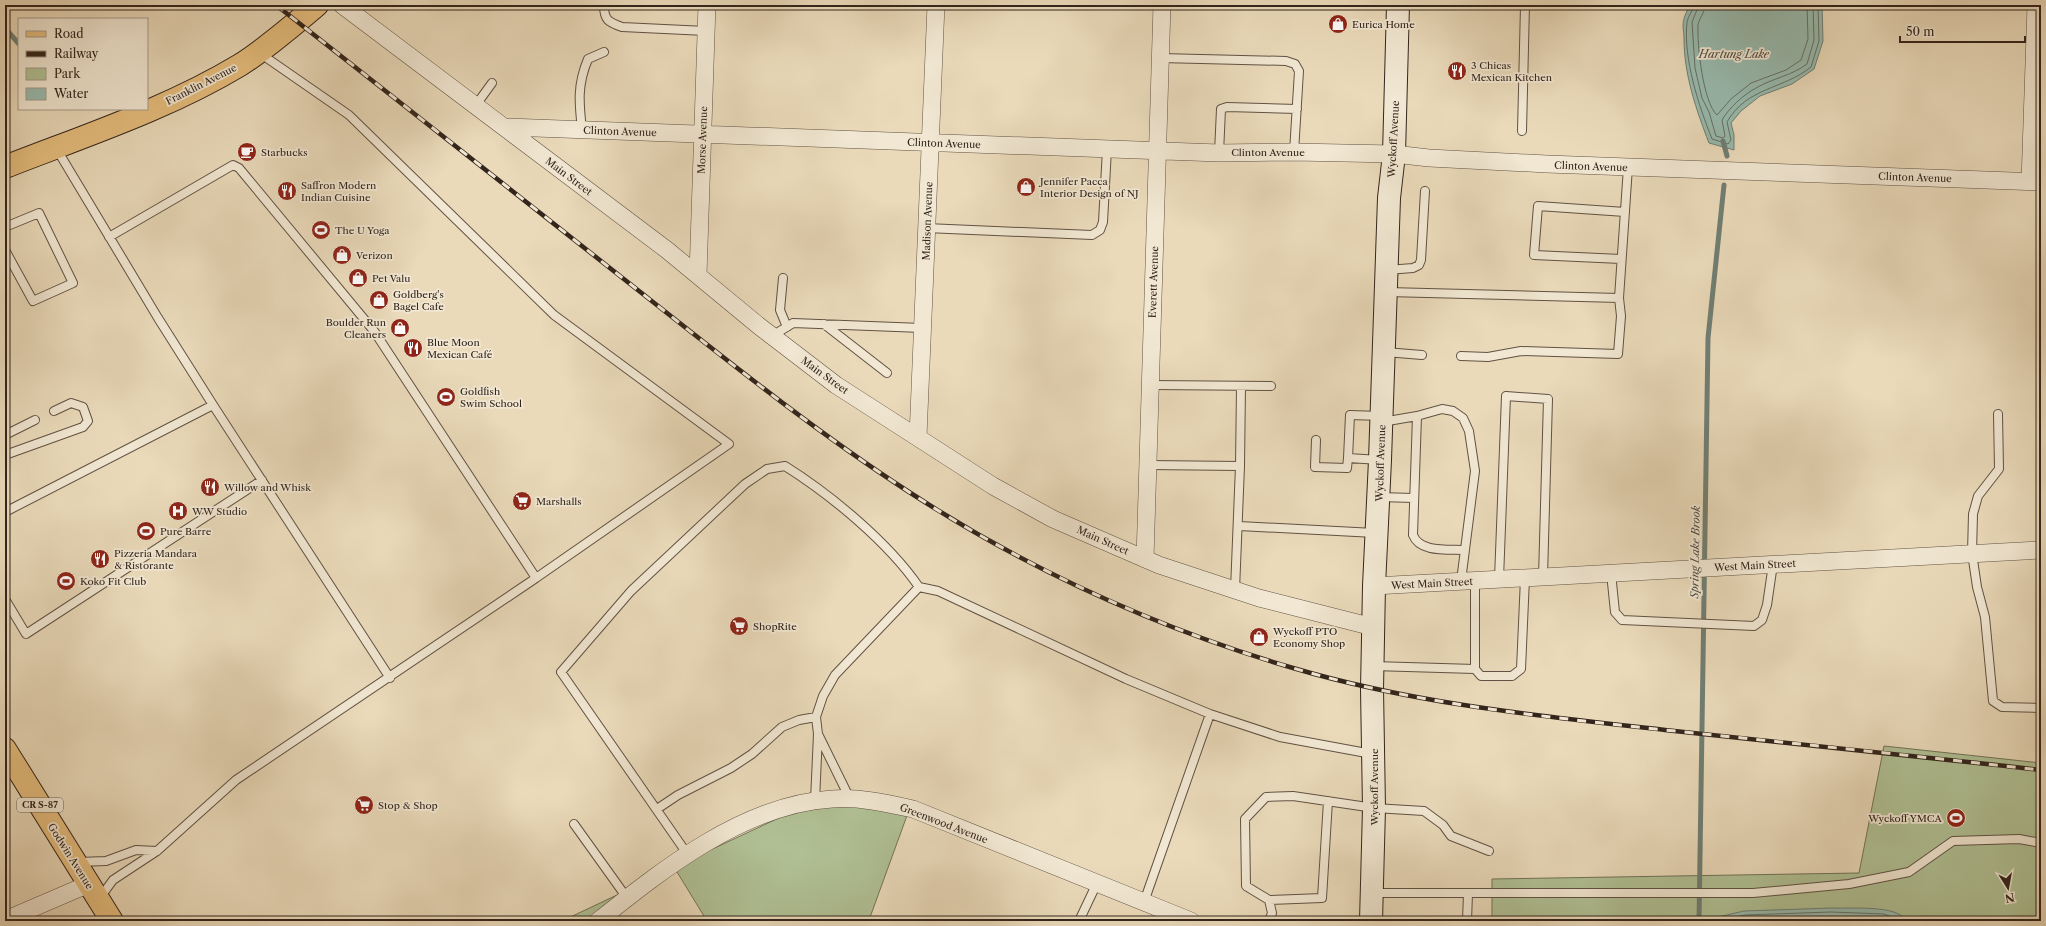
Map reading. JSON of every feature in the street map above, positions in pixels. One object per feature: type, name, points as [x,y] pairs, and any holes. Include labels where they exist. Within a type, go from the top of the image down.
[{"type":"main road","name":"Franklin Avenue","points":[[148,109],[185,94],[222,75],[258,52],[317,5]]},
{"type":"main road","name":"Wyckoff Avenue","points":[[1371,921],[1375,755],[1373,666],[1374,586],[1389,198],[1394,154],[1398,5]]},
{"type":"main road","name":"Franklin Avenue","points":[[5,167],[146,110]]},
{"type":"main road","name":"Godwin Avenue","points":[[5,749],[112,921]]},
{"type":"street","name":"Main Street","points":[[342,5],[667,250],[772,336],[836,385],[993,486],[1053,519],[1145,559],[1235,590],[1373,627]]},
{"type":"street","name":"Morse Avenue","points":[[698,275],[707,5]]},
{"type":"street","name":"Madison Avenue","points":[[918,437],[936,5]]},
{"type":"street","name":"Everett Avenue","points":[[1145,559],[1162,5]]},
{"type":"street","points":[[2036,5],[2036,182]]},
{"type":"street","name":"Clinton Avenue","points":[[505,127],[1218,153],[1294,152],[1394,154],[1429,158],[1628,167],[2036,182]]},
{"type":"street","name":"West Main Street","points":[[1374,586],[2041,550]]},
{"type":"street","name":"Greenwood Avenue","points":[[598,921],[627,898],[688,855],[744,821],[770,811],[800,803],[850,798],[882,802],[913,809],[1191,921]]},
{"type":"street","points":[[5,920],[94,892]]},
{"type":"lane","points":[[604,5],[604,15],[610,23],[622,27],[706,31]]},
{"type":"lane","points":[[1522,131],[1525,5]]},
{"type":"lane","points":[[94,892],[157,851],[236,780],[390,678],[730,444],[554,315],[348,115],[258,52]]},
{"type":"lane","points":[[582,130],[579,100],[580,83],[588,59],[604,52]]},
{"type":"lane","points":[[1160,58],[1286,61],[1294,64],[1299,71],[1294,152]]},
{"type":"lane","points":[[476,105],[492,83]]},
{"type":"lane","points":[[1218,153],[1220,109],[1227,107],[1297,109]]},
{"type":"lane","points":[[56,147],[109,237],[213,405],[390,678]]},
{"type":"lane","points":[[926,228],[1092,235],[1100,230],[1103,222],[1107,149]]},
{"type":"lane","points":[[109,237],[233,165],[239,168],[374,331],[536,578]]},
{"type":"lane","points":[[1461,356],[1488,357],[1521,351],[1618,354],[1621,316],[1619,298],[1628,167]]},
{"type":"lane","points":[[1386,270],[1413,268],[1419,265],[1421,260],[1425,191]]},
{"type":"lane","points":[[1622,259],[1534,255],[1538,206],[1625,212]]},
{"type":"lane","points":[[5,227],[39,213],[73,283],[33,301],[5,250]]},
{"type":"lane","points":[[783,278],[780,310],[787,327]]},
{"type":"lane","points":[[1385,292],[1619,298]]},
{"type":"lane","points":[[772,336],[793,323],[922,328]]},
{"type":"lane","points":[[824,324],[887,373]]},
{"type":"lane","points":[[1383,352],[1422,355]]},
{"type":"lane","points":[[1150,385],[1271,386]]},
{"type":"lane","points":[[1235,590],[1239,526],[1241,386]]},
{"type":"lane","points":[[1499,579],[1506,396],[1548,399],[1543,577]]},
{"type":"lane","points":[[7,455],[83,428],[88,421],[83,407],[71,403],[54,411]]},
{"type":"lane","points":[[5,512],[213,405]]},
{"type":"lane","points":[[1316,440],[1315,467],[1348,468],[1350,415],[1381,419],[1417,416],[1442,409],[1453,411],[1464,418],[1469,431],[1475,471],[1465,550],[1475,669],[1481,676],[1512,676],[1521,669],[1525,578]]},
{"type":"lane","points":[[1998,414],[1999,469],[1978,496],[1973,514],[1972,553],[1977,588],[1985,617],[1993,700],[2002,707],[2041,708]]},
{"type":"lane","points":[[1417,416],[1413,535],[1415,541],[1424,547],[1465,550]]},
{"type":"lane","points":[[5,435],[35,420]]},
{"type":"lane","points":[[1348,458],[1380,460]]},
{"type":"lane","points":[[1148,465],[1240,466]]},
{"type":"lane","points":[[688,855],[657,808],[602,733],[561,672],[631,591],[745,484],[767,469],[785,466],[813,484],[867,530],[908,571],[919,587],[938,591],[1126,679],[1210,714],[1280,737],[1375,755]]},
{"type":"lane","points":[[5,599],[26,634],[262,480]]},
{"type":"lane","points":[[1378,497],[1414,498]]},
{"type":"lane","points":[[1239,526],[1376,533]]},
{"type":"lane","points":[[1610,573],[1615,612],[1622,620],[1754,626],[1762,620],[1767,605],[1773,564]]},
{"type":"lane","points":[[816,801],[818,734],[816,717],[823,696],[835,675],[919,587]]},
{"type":"lane","points":[[1373,666],[1475,669]]},
{"type":"lane","points":[[1144,902],[1210,714]]},
{"type":"lane","points":[[657,808],[678,795],[742,761],[782,727],[798,720],[816,717]]},
{"type":"lane","points":[[818,734],[850,798]]},
{"type":"lane","points":[[1328,801],[1322,898],[1269,900],[1246,886],[1245,819],[1266,796],[1293,796],[1328,801],[1374,808],[1424,811],[1443,825],[1451,836],[1489,851]]},
{"type":"lane","points":[[574,824],[627,898]]},
{"type":"lane","points":[[1372,893],[1753,893],[1849,884],[1909,872],[1953,841],[2019,839],[2041,843]]},
{"type":"lane","points":[[75,861],[88,863],[106,861],[136,850],[157,851]]},
{"type":"lane","points":[[1079,921],[1097,883]]},
{"type":"lane","points":[[1467,921],[1468,893]]},
{"type":"lane","points":[[1269,900],[1272,913],[1269,921]]},
{"type":"green space","name":"Wyckoff YMCA","points":[[1884,746],[2041,763],[2041,921],[1492,921],[1492,879],[1859,873]]},
{"type":"green space","points":[[813,802],[909,810],[869,920],[707,921],[674,867]]},
{"type":"green space","points":[[655,877],[588,921],[562,921]]},
{"type":"water","name":"Hartung Lake","points":[[1690,5],[1822,5],[1823,41],[1814,69],[1792,84],[1760,96],[1741,111],[1731,123],[1734,135],[1734,150],[1709,143],[1695,105],[1688,79],[1683,28],[1684,17]]},
{"type":"water","points":[[1872,908],[1893,912],[1902,916],[1907,921],[1701,921],[1744,911]]},
{"type":"waterway","points":[[5,28],[18,43]]},
{"type":"waterway","name":"Spring Lake Brook","points":[[1723,141],[1727,156]]},
{"type":"waterway","name":"Spring Lake Brook","points":[[1699,921],[1708,338],[1724,185]]},
{"type":"railway","points":[[276,5],[725,359],[832,439],[906,490],[998,545],[1045,570],[1142,615],[1242,652],[1293,668],[1385,691],[1431,700],[1525,714],[2041,770]]},
{"type":"place","name":"Eurica Home","points":[[1338,24]]},
{"type":"place","name":"3 Chicas Mexican Kitchen","points":[[1457,71]]},
{"type":"place","name":"Starbucks","points":[[247,152]]},
{"type":"place","name":"Jennifer Pacca Interior Design of NJ","points":[[1026,187]]},
{"type":"place","name":"Saffron Modern Indian Cuisine","points":[[287,191]]},
{"type":"place","name":"The U Yoga","points":[[321,230]]},
{"type":"place","name":"Verizon","points":[[342,255]]},
{"type":"place","name":"Pet Valu","points":[[358,278]]},
{"type":"place","name":"Goldberg's Bagel Cafe","points":[[379,300]]},
{"type":"place","name":"Boulder Run Cleaners","points":[[400,328]]},
{"type":"place","name":"Blue Moon Mexican Café","points":[[413,348]]},
{"type":"place","name":"Goldfish Swim School","points":[[446,397]]},
{"type":"place","name":"Willow and Whisk","points":[[210,487]]},
{"type":"place","name":"Marshalls","points":[[522,501]]},
{"type":"place","name":"WW Studio","points":[[178,511]]},
{"type":"place","name":"Pure Barre","points":[[146,531]]},
{"type":"place","name":"Pizzeria Mandara & Ristorante","points":[[100,559]]},
{"type":"place","name":"Koko Fit Club","points":[[66,581]]},
{"type":"place","name":"ShopRite","points":[[739,626]]},
{"type":"place","name":"Wyckoff PTO Economy Shop","points":[[1259,637]]},
{"type":"place","name":"Stop & Shop","points":[[364,805]]},
{"type":"place","name":"Wyckoff YMCA","points":[[1956,818]]}]
